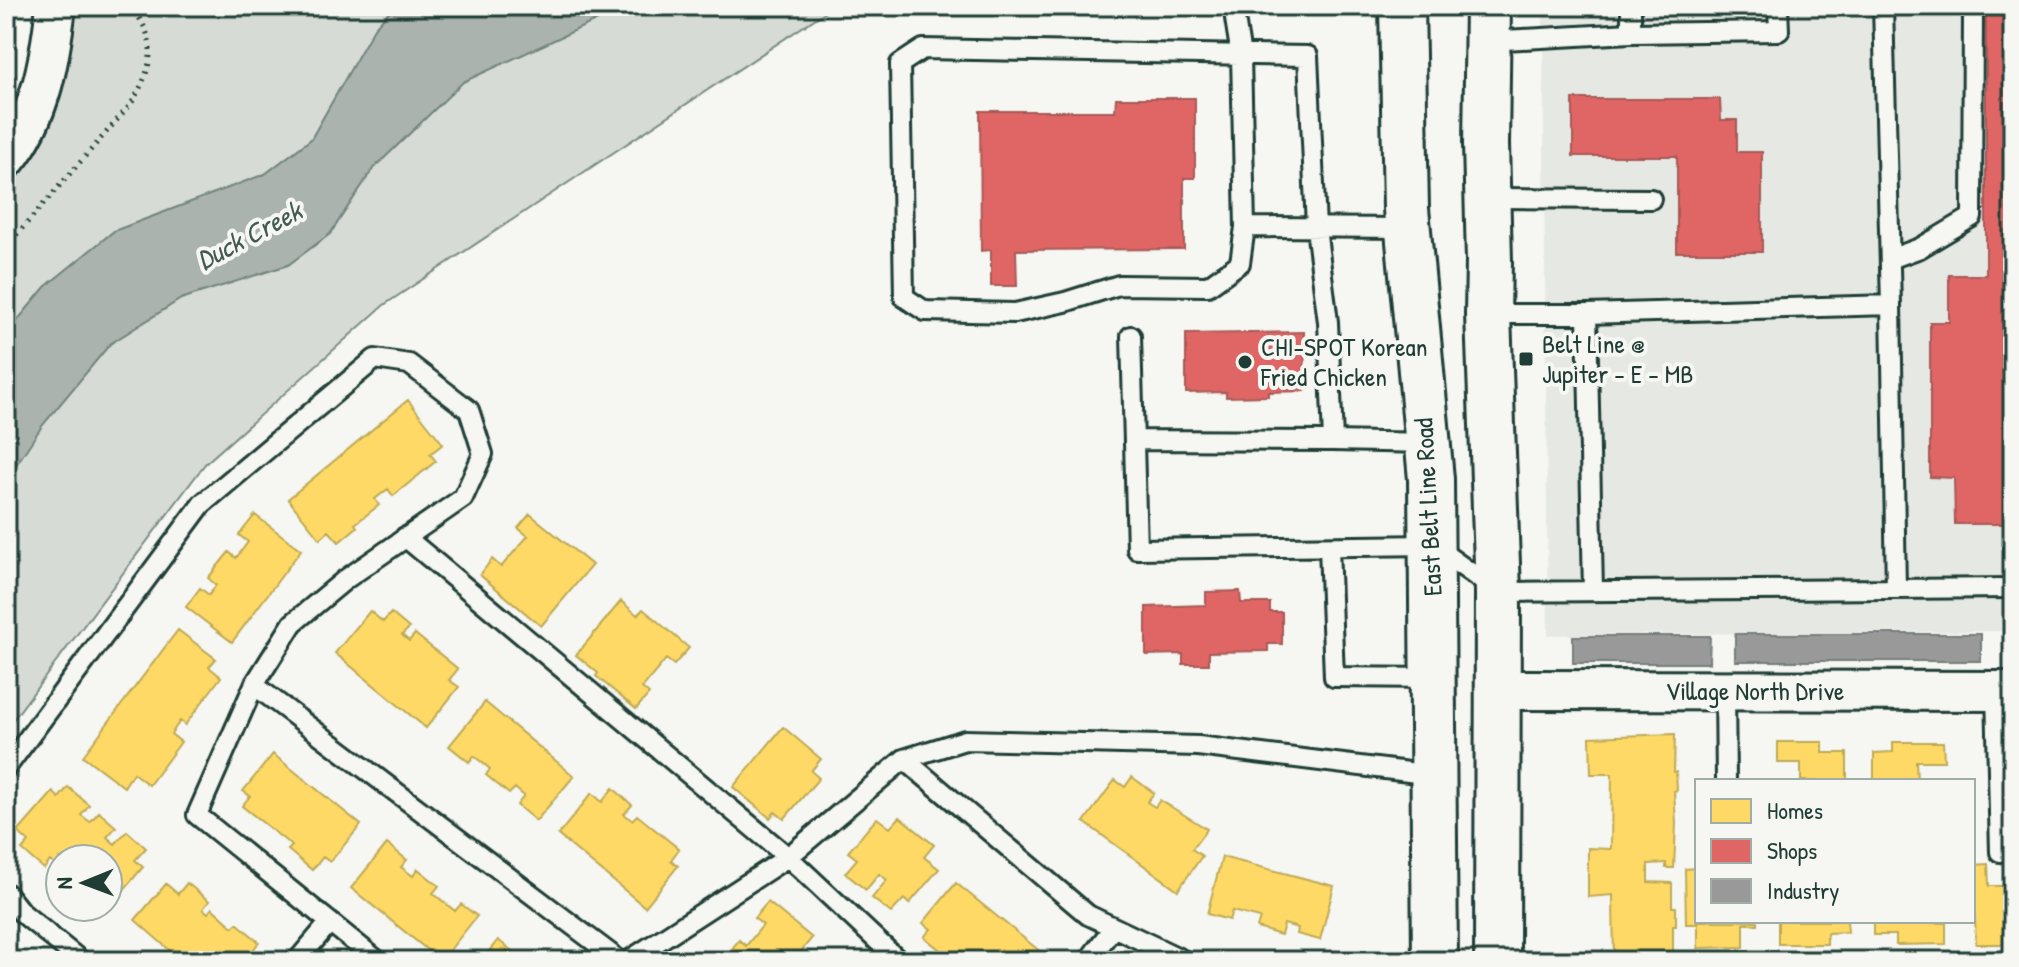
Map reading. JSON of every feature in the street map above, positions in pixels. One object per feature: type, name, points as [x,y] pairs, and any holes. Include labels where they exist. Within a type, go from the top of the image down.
[{"type":"main road","name":"East Belt Line Road","points":[[1402,6],[1407,228],[1431,479],[1435,961]]},
{"type":"main road","points":[[1488,24],[1488,314],[1498,592],[1497,961]]},
{"type":"street","points":[[6,159],[35,107],[52,42],[56,6]]},
{"type":"street","name":"Village North Drive","points":[[1497,690],[2005,691]]},
{"type":"lane","points":[[1233,6],[1241,56],[1245,227],[1240,263],[1208,286],[1119,285],[1015,313],[925,311],[904,297],[900,64],[923,49],[1241,56],[1308,56],[1316,228],[1328,322],[1333,441]]},
{"type":"lane","points":[[1631,6],[1631,33]]},
{"type":"lane","points":[[1488,24],[1631,33],[1779,31],[1778,6]]},
{"type":"lane","points":[[1883,6],[1896,589]]},
{"type":"lane","points":[[1890,259],[1920,248],[1972,217],[1971,8]]},
{"type":"lane","points":[[1488,198],[1651,199]]},
{"type":"lane","points":[[1245,227],[1407,228]]},
{"type":"lane","points":[[1488,314],[1891,305]]},
{"type":"lane","points":[[1587,314],[1593,591]]},
{"type":"lane","points":[[1131,336],[1137,549],[1432,545],[1498,592],[2013,588]]},
{"type":"lane","points":[[6,768],[202,504],[375,359],[409,364],[469,410],[483,454],[463,498],[346,579],[293,623],[254,685],[197,815],[378,961]]},
{"type":"lane","points":[[1134,440],[1428,443]]},
{"type":"lane","points":[[405,537],[788,857],[899,961]]},
{"type":"lane","points":[[1329,547],[1334,677],[1433,678]]},
{"type":"lane","points":[[254,685],[620,961]]},
{"type":"lane","points":[[1725,691],[1726,779]]},
{"type":"lane","points":[[2000,852],[2005,691]]},
{"type":"lane","points":[[628,961],[788,857],[904,759],[965,740],[1198,746],[1433,775]]},
{"type":"lane","points":[[904,759],[1088,915],[1185,961]]},
{"type":"lane","points":[[6,893],[21,912],[81,961]]},
{"type":"lane","points":[[297,961],[330,922]]},
{"type":"lane","points":[[1088,961],[1113,928]]},
{"type":"path","points":[[6,247],[131,104],[145,81],[150,62],[150,40],[143,20],[130,6]]},
{"type":"shaded area","points":[[69,6],[834,6],[384,305],[205,464],[6,729],[6,187],[30,155]]},
{"type":"shaded area","points":[[2013,6],[2013,631],[1548,635],[1543,8]]},
{"type":"water","name":"Duck Creek","points":[[394,6],[628,6],[463,82],[373,169],[330,234],[288,265],[181,299],[110,344],[42,426],[6,480],[6,334],[45,287],[114,231],[265,174],[311,139],[374,28]]},
{"type":"building: Homes","points":[[408,400],[443,444],[430,454],[436,461],[393,496],[388,489],[375,499],[379,505],[339,542],[329,531],[320,539],[288,499]]},
{"type":"building: Homes","points":[[530,514],[592,565],[541,626],[480,575],[492,559],[501,567],[528,536],[518,528]]},
{"type":"building: Homes","points":[[255,515],[301,550],[232,642],[186,607],[200,588],[209,595],[216,585],[208,578],[229,552],[236,558],[248,542],[239,535]]},
{"type":"building: Homes","points":[[621,601],[637,615],[643,609],[689,648],[674,665],[666,659],[642,688],[649,694],[636,709],[576,655]]},
{"type":"building: Homes","points":[[370,611],[383,622],[391,613],[409,628],[402,635],[409,641],[415,634],[458,669],[449,680],[459,687],[426,728],[335,653]]},
{"type":"building: Homes","points":[[178,630],[216,659],[209,667],[221,677],[185,725],[180,721],[171,734],[181,742],[149,785],[133,773],[124,787],[83,756]]},
{"type":"building: Homes","points":[[485,702],[574,776],[536,821],[517,805],[524,796],[515,788],[509,794],[486,775],[490,769],[474,756],[469,762],[449,746]]},
{"type":"building: Homes","points":[[783,727],[821,759],[811,771],[819,778],[784,819],[775,812],[770,818],[733,787]]},
{"type":"building: Homes","points":[[1675,734],[1677,790],[1674,791],[1674,868],[1666,868],[1666,863],[1648,864],[1648,882],[1672,883],[1672,907],[1676,907],[1673,958],[1677,961],[1614,961],[1613,895],[1588,897],[1588,848],[1611,849],[1612,774],[1591,774],[1590,737]]},
{"type":"building: Homes","points":[[1778,742],[1823,742],[1823,753],[1847,753],[1847,779],[1801,779],[1801,763],[1778,763]]},
{"type":"building: Homes","points":[[1893,742],[1943,742],[1944,761],[1916,761],[1917,779],[1874,779],[1874,753],[1893,752]]},
{"type":"building: Homes","points":[[273,754],[361,825],[330,862],[323,857],[312,870],[288,850],[292,846],[242,806],[250,796],[243,791]]},
{"type":"building: Homes","points":[[1132,777],[1154,793],[1147,802],[1155,807],[1160,800],[1207,829],[1192,849],[1202,856],[1178,890],[1084,822],[1115,780],[1125,787]]},
{"type":"building: Homes","points":[[68,787],[89,805],[81,815],[90,822],[99,812],[116,827],[107,837],[114,843],[44,843],[44,869],[22,850],[29,842],[18,832],[53,792],[59,798]]},
{"type":"building: Homes","points":[[613,788],[632,805],[624,814],[632,820],[637,815],[679,849],[671,860],[678,866],[645,907],[558,835],[592,793],[602,802]]},
{"type":"building: Homes","points":[[900,817],[934,845],[924,857],[939,869],[909,904],[904,899],[891,913],[872,898],[887,880],[879,874],[866,890],[845,873],[857,859],[848,852],[877,818],[890,828]]},
{"type":"building: Homes","points":[[127,831],[146,848],[135,860],[143,867],[124,890],[124,843],[116,843]]},
{"type":"building: Homes","points":[[387,844],[407,860],[401,867],[413,876],[418,869],[439,886],[433,893],[455,911],[461,904],[477,916],[441,961],[351,888]]},
{"type":"building: Homes","points":[[1222,857],[1334,886],[1320,940],[1297,934],[1298,928],[1284,924],[1281,935],[1257,928],[1260,918],[1232,911],[1229,920],[1207,914]]},
{"type":"building: Homes","points":[[2010,863],[2013,863],[2013,944],[1976,944],[1975,865],[1988,864],[1989,886],[2009,886]]},
{"type":"building: Homes","points":[[1695,868],[1695,923],[1758,923],[1744,924],[1744,947],[1698,948],[1698,924],[1686,924],[1685,869]]},
{"type":"building: Homes","points":[[187,883],[209,901],[203,909],[208,913],[212,908],[233,927],[237,923],[259,942],[251,953],[260,961],[182,961],[135,920],[166,884],[178,894]]},
{"type":"building: Homes","points":[[956,883],[1047,957],[1043,961],[954,961],[924,937],[931,929],[923,923]]},
{"type":"building: Homes","points":[[768,902],[812,938],[793,961],[722,961],[739,940],[746,946],[763,925],[754,918]]},
{"type":"building: Homes","points":[[1778,923],[1847,923],[1848,932],[1827,933],[1827,944],[1778,944]]},
{"type":"building: Homes","points":[[1873,923],[1946,923],[1946,944],[1896,945],[1896,935],[1873,935]]},
{"type":"building: Homes","points":[[498,940],[525,961],[481,961]]},
{"type":"building: Shops","points":[[1986,9],[2013,9],[2013,524],[1955,524],[1954,478],[1930,477],[1930,322],[1949,322],[1949,275],[1986,275]]},
{"type":"building: Shops","points":[[1116,98],[1195,98],[1195,178],[1184,178],[1184,249],[1016,250],[1017,286],[991,286],[991,250],[981,251],[980,111],[1115,111]]},
{"type":"building: Shops","points":[[1573,99],[1720,99],[1721,120],[1737,120],[1737,152],[1762,152],[1762,252],[1677,252],[1677,156],[1573,156]]},
{"type":"building: Shops","name":"CHI-SPOT Korean Fried Chicken","points":[[1304,332],[1305,391],[1226,397],[1226,392],[1186,393],[1186,334]]},
{"type":"building: Shops","points":[[1240,591],[1241,603],[1270,603],[1270,612],[1282,612],[1282,644],[1268,644],[1268,651],[1209,652],[1209,664],[1183,664],[1183,654],[1146,655],[1146,607],[1206,605],[1206,592]]},
{"type":"building: Industry","points":[[1735,634],[1981,634],[1981,661],[1735,661]]},
{"type":"building: Industry","points":[[1573,636],[1710,636],[1709,663],[1573,663]]},
{"type":"place","name":"Belt Line @ Jupiter - E - MB","points":[[1526,359]]},
{"type":"place","name":"CHI-SPOT Korean Fried Chicken","points":[[1245,362]]}]
